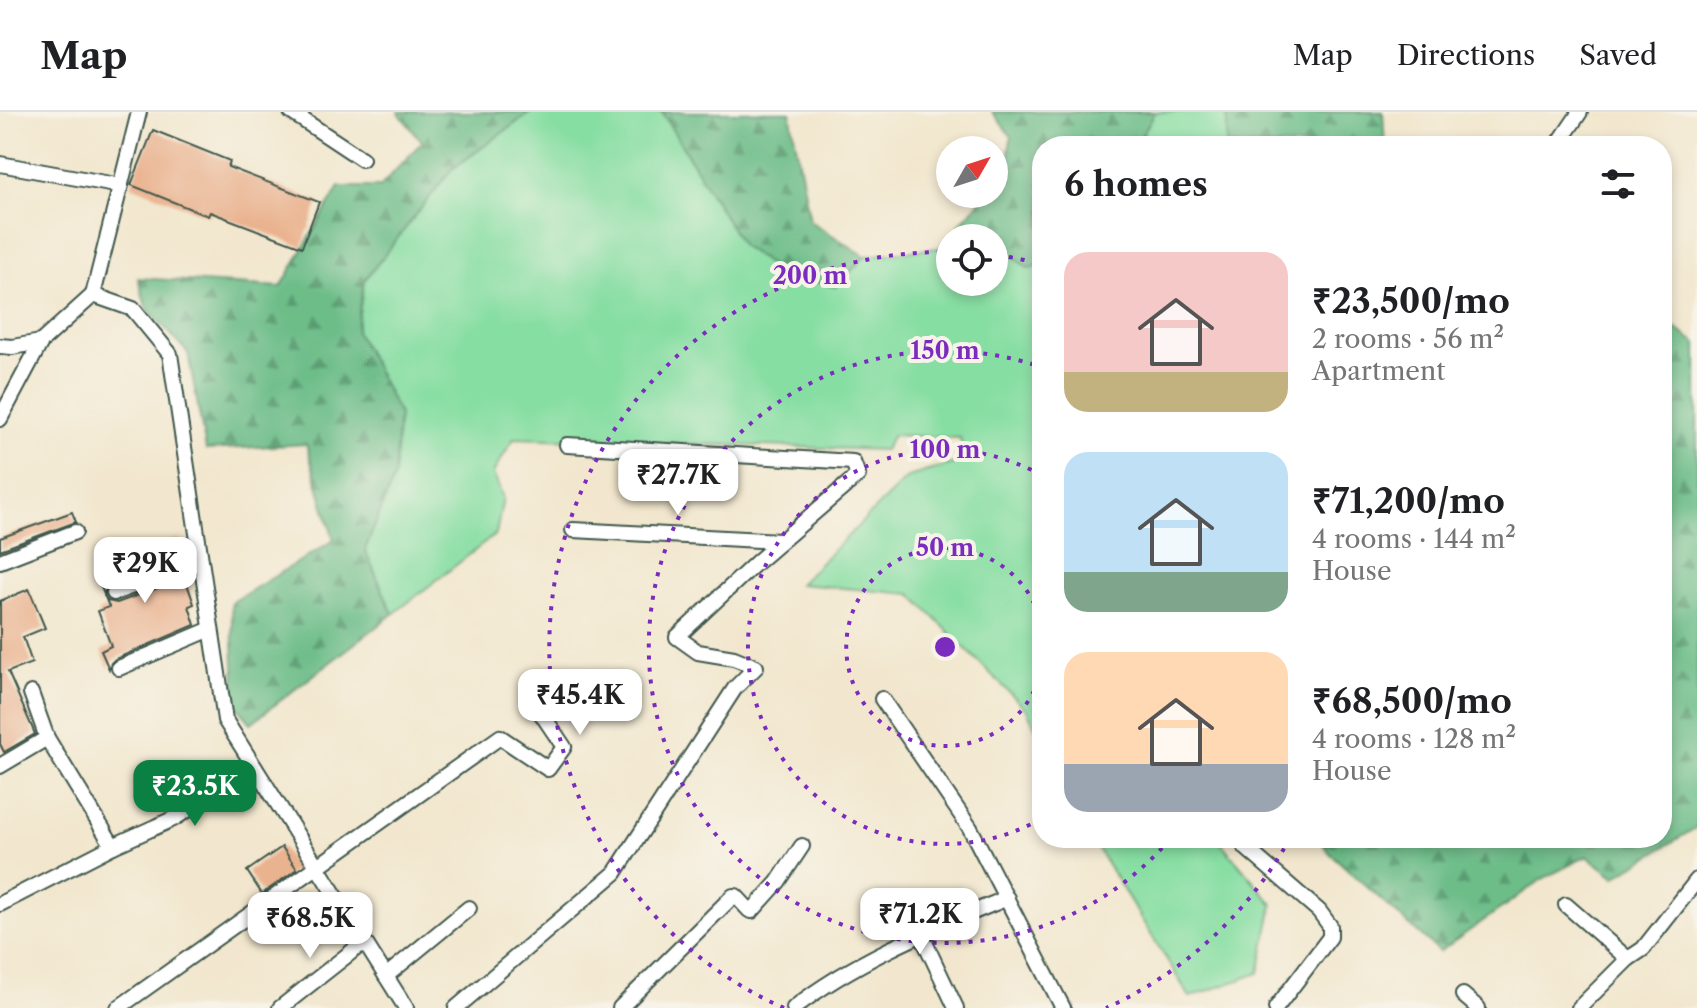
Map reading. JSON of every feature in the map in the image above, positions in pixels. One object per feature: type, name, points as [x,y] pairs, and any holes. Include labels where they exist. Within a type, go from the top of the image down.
[{"type":"street","points":[[0,419],[41,342],[93,295],[139,112]]},
{"type":"street","points":[[291,112],[362,159]]},
{"type":"street","points":[[1564,136],[1580,112]]},
{"type":"street","points":[[0,164],[121,186]]},
{"type":"street","points":[[93,295],[133,309],[170,354],[225,720],[386,976],[401,1006]]},
{"type":"street","points":[[0,346],[41,342]]},
{"type":"street","points":[[456,1008],[615,873],[735,688],[756,667],[734,658],[698,652],[677,637],[780,541],[858,475],[853,462],[567,445]]},
{"type":"street","points":[[573,530],[780,541]]},
{"type":"street","points":[[0,561],[75,532]]},
{"type":"street","points":[[114,593],[201,561]]},
{"type":"street","points":[[119,668],[211,629]]},
{"type":"street","points":[[31,693],[47,738],[113,846]]},
{"type":"street","points":[[882,699],[970,828],[1063,1008]]},
{"type":"street","points":[[118,1008],[500,737],[548,769],[564,747],[537,707]]},
{"type":"street","points":[[0,766],[47,738]]},
{"type":"street","points":[[0,904],[173,819],[255,768]]},
{"type":"street","points":[[620,1008],[733,896],[752,911],[778,882],[802,846]]},
{"type":"street","points":[[1246,848],[1319,911],[1330,926],[1330,937],[1276,1008]]},
{"type":"street","points":[[1579,1008],[1628,959],[1643,949],[1697,880]]},
{"type":"street","points":[[794,1008],[820,987],[921,934],[1007,898]]},
{"type":"street","points":[[1566,905],[1628,959]]},
{"type":"street","points":[[386,976],[469,908]]},
{"type":"street","points":[[921,934],[956,1008]]},
{"type":"street","points":[[280,1008],[364,942]]},
{"type":"street","points":[[1463,995],[1478,1008]]},
{"type":"green space","points":[[398,112],[531,112],[451,170],[364,281],[356,331],[399,414],[394,477],[365,550],[393,614],[251,723],[236,705],[231,603],[334,540],[306,444],[206,450],[188,353],[146,307],[138,278],[281,287],[339,187],[380,187],[422,142]]},
{"type":"green space","points":[[531,112],[662,112],[742,246],[781,272],[836,287],[865,256],[936,248],[936,296],[1008,296],[1008,253],[1028,268],[1032,267],[1032,720],[1027,710],[911,594],[799,584],[908,477],[965,460],[960,438],[893,435],[884,450],[514,438],[493,473],[503,498],[496,534],[393,614],[364,550],[394,477],[356,331],[364,281],[451,170]]},
{"type":"green space","points":[[662,112],[790,112],[810,221],[865,256],[836,287],[781,272],[742,246]]},
{"type":"green space","points":[[992,112],[1155,112],[1141,136],[1032,136],[1032,267],[1028,268],[1008,253],[1008,224],[971,224],[964,219],[974,208],[1008,208],[1011,136]]},
{"type":"green space","points":[[1155,112],[1227,112],[1227,136],[1142,136]]},
{"type":"green space","points":[[1227,112],[1383,112],[1384,136],[1227,136]]},
{"type":"green space","points":[[1672,326],[1697,343],[1697,827],[1672,842]]},
{"type":"green space","points":[[1097,848],[1225,848],[1273,904],[1259,973],[1190,997]]},
{"type":"green space","points":[[1326,848],[1663,848],[1615,877],[1587,856],[1544,878],[1439,952]]},
{"type":"building","points":[[153,130],[230,161],[228,167],[319,202],[302,247],[210,212],[208,216],[131,185]]},
{"type":"building","points":[[72,512],[76,522],[0,550],[0,538]]},
{"type":"building","points":[[178,539],[185,556],[111,584],[106,587],[104,595],[95,572]]},
{"type":"building","points":[[185,578],[194,604],[189,606],[195,625],[115,659],[109,669],[101,651],[111,646],[98,611],[109,607],[105,598],[117,603]]},
{"type":"building","points":[[29,589],[45,628],[23,637],[32,663],[8,672],[35,734],[4,752],[0,744],[0,601]]},
{"type":"building","points":[[282,847],[297,869],[262,894],[247,871]]}]
